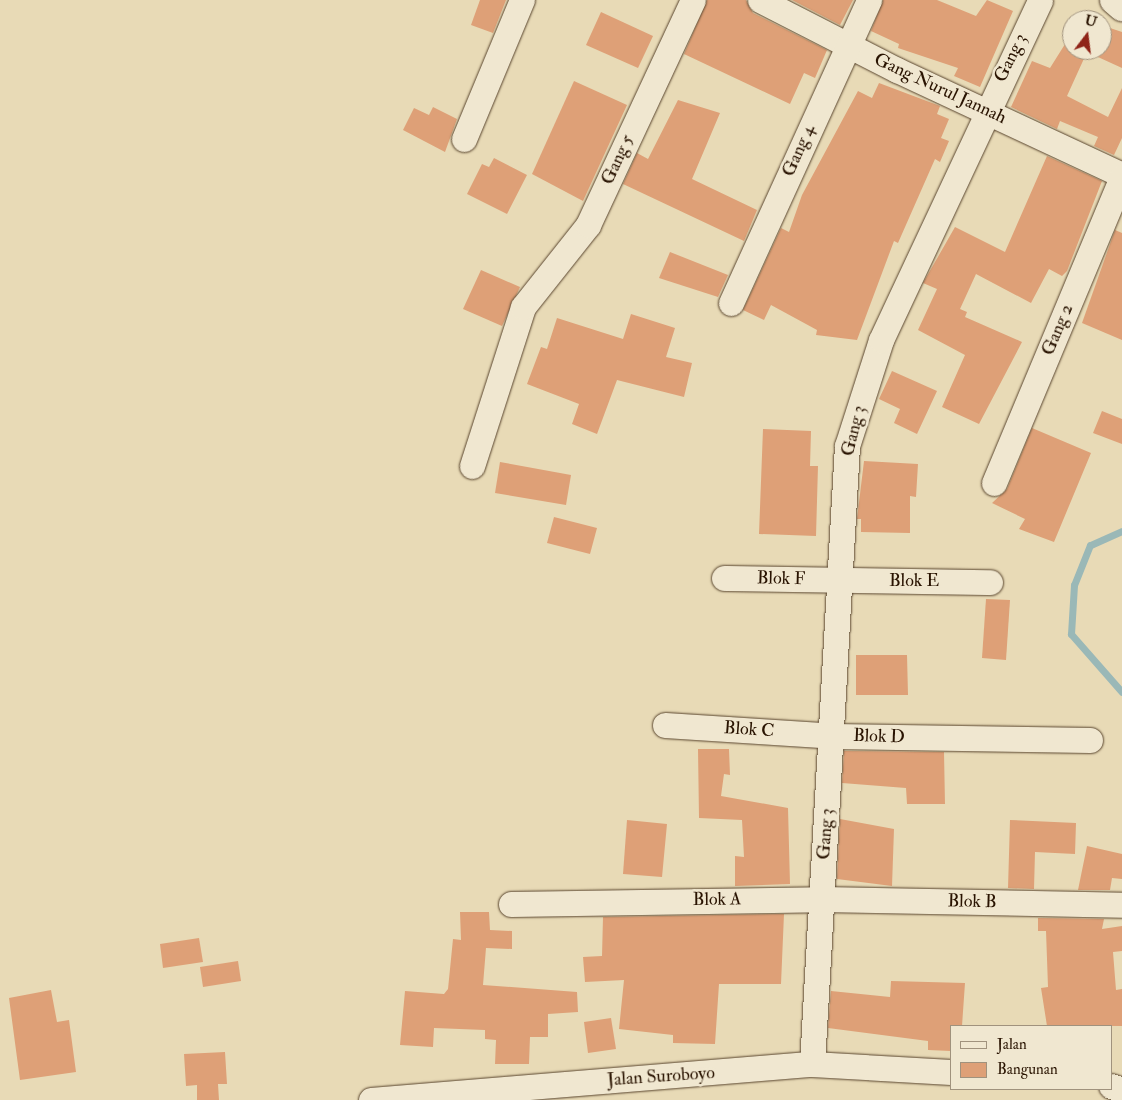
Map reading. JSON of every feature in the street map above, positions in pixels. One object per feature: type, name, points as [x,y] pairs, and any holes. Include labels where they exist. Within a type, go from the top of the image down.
[{"type":"main road","points":[[1114,0],[1122,7]]},
{"type":"street","points":[[464,139],[522,0]]},
{"type":"street","name":"Gang 5","points":[[472,466],[523,307],[588,225],[692,0]]},
{"type":"street","name":"Gang Nurul Jannah","points":[[760,0],[846,44],[1122,176]]},
{"type":"street","name":"Gang 4","points":[[731,303],[846,44],[869,0]]},
{"type":"street","name":"Gang 3","points":[[812,1064],[821,898],[833,736],[838,580],[847,446],[881,340],[985,111],[1040,0]]},
{"type":"street","name":"Gang 2","points":[[994,483],[1122,176]]},
{"type":"street","name":"Blok F","points":[[724,578],[838,580]]},
{"type":"street","name":"Blok E","points":[[838,580],[990,582]]},
{"type":"street","name":"Blok C","points":[[664,725],[833,736]]},
{"type":"street","name":"Blok D","points":[[833,736],[1090,740]]},
{"type":"street","name":"Blok A","points":[[511,904],[821,898]]},
{"type":"street","name":"Blok B","points":[[821,898],[1122,905]]},
{"type":"street","name":"Jalan Suroboyo","points":[[371,1100],[513,1094],[812,1064],[950,1072]]},
{"type":"building","points":[[480,0],[506,0],[493,33],[471,25]]},
{"type":"building","points":[[707,0],[746,0],[753,13],[827,50],[815,78],[804,73],[790,104],[684,54]]},
{"type":"building","points":[[792,0],[853,0],[840,25]]},
{"type":"building","points":[[883,0],[937,0],[976,16],[987,0],[1013,11],[980,87],[954,76],[958,68],[898,48],[899,44],[871,31]]},
{"type":"building","points":[[601,12],[653,36],[638,68],[586,45]]},
{"type":"building","points":[[1112,29],[1122,32],[1122,68],[1104,60],[1112,60]]},
{"type":"building","points":[[1062,49],[1062,60],[1083,60],[1067,96],[1108,117],[1122,88],[1122,138],[1114,155],[1094,146],[1098,137],[1060,121],[1057,129],[1011,107],[1032,61],[1050,68]]},
{"type":"building","points":[[574,81],[627,105],[583,201],[532,174]]},
{"type":"building","points":[[879,83],[940,106],[937,114],[949,119],[941,138],[949,141],[940,162],[935,159],[898,243],[894,241],[857,340],[816,335],[817,330],[771,305],[764,320],[743,310],[781,228],[789,232],[802,195],[858,91],[872,98]]},
{"type":"building","points":[[678,100],[720,113],[692,179],[757,210],[744,241],[623,184],[637,153],[648,159]]},
{"type":"building","points":[[433,107],[457,119],[445,152],[403,130],[414,108],[429,115]]},
{"type":"building","points":[[1047,156],[1102,181],[1067,271],[1062,276],[1049,269],[1031,303],[976,274],[960,309],[967,312],[965,317],[1022,342],[979,424],[942,407],[965,355],[918,330],[937,289],[923,283],[955,227],[1005,252]]},
{"type":"building","points":[[494,158],[527,175],[507,214],[467,194],[482,164],[489,167]]},
{"type":"building","points":[[1115,230],[1122,233],[1122,340],[1082,323]]},
{"type":"building","points":[[670,252],[728,275],[718,297],[659,278]]},
{"type":"building","points":[[481,270],[520,287],[502,326],[463,309]]},
{"type":"building","points":[[631,314],[675,328],[666,357],[692,363],[684,397],[617,380],[597,434],[572,424],[579,404],[527,384],[541,347],[547,349],[557,318],[623,339]]},
{"type":"building","points":[[892,371],[937,391],[917,434],[894,423],[900,409],[879,399]]},
{"type":"building","points":[[1102,411],[1122,419],[1122,444],[1093,433]]},
{"type":"building","points":[[1032,428],[1091,453],[1054,542],[1019,529],[1025,519],[992,503],[1007,489]]},
{"type":"building","points":[[763,429],[811,431],[810,466],[818,466],[816,536],[759,534]]},
{"type":"building","points":[[864,461],[918,464],[916,497],[910,496],[910,533],[861,532],[861,519],[857,519]]},
{"type":"building","points":[[500,462],[571,475],[566,505],[495,493]]},
{"type":"building","points":[[554,517],[597,528],[590,554],[547,543]]},
{"type":"building","points":[[986,599],[1010,600],[1006,660],[982,658]]},
{"type":"building","points":[[856,655],[907,655],[908,695],[856,695]]},
{"type":"building","points":[[698,749],[729,749],[730,775],[724,774],[721,796],[788,808],[790,884],[735,886],[735,856],[744,857],[742,820],[699,818]]},
{"type":"building","points":[[844,751],[944,752],[945,804],[907,804],[906,788],[842,783]]},
{"type":"building","points":[[840,819],[894,829],[892,886],[837,879]]},
{"type":"building","points":[[627,820],[667,824],[662,877],[623,874]]},
{"type":"building","points":[[1010,820],[1076,823],[1075,854],[1035,852],[1034,889],[1008,888]]},
{"type":"building","points":[[1087,846],[1122,854],[1122,879],[1112,878],[1110,890],[1078,890]]},
{"type":"building","points":[[460,912],[489,912],[490,930],[512,931],[512,949],[486,948],[483,985],[577,992],[578,1012],[548,1014],[548,1037],[530,1037],[529,1064],[495,1064],[496,1040],[485,1039],[485,1030],[434,1028],[433,1047],[400,1045],[405,991],[444,994],[448,989],[453,939],[461,940]]},
{"type":"building","points":[[784,914],[781,984],[719,984],[715,1044],[673,1043],[673,1035],[619,1029],[624,980],[585,982],[583,957],[602,956],[603,917]]},
{"type":"building","points":[[1038,918],[1104,919],[1102,929],[1122,926],[1122,951],[1113,952],[1116,990],[1122,989],[1122,1026],[1047,1025],[1041,988],[1048,987],[1046,931],[1038,931]]},
{"type":"building","points":[[199,938],[203,962],[163,968],[160,944]]},
{"type":"building","points":[[238,961],[241,981],[203,987],[200,967]]},
{"type":"building","points":[[891,981],[965,983],[962,1025],[950,1025],[950,1051],[928,1050],[928,1041],[828,1028],[831,991],[890,997]]},
{"type":"building","points":[[51,990],[57,1022],[69,1020],[76,1072],[20,1080],[9,998]]},
{"type":"building","points":[[611,1018],[616,1049],[588,1053],[584,1022]]},
{"type":"building","points":[[225,1052],[227,1084],[218,1084],[219,1100],[197,1100],[197,1085],[186,1086],[184,1054]]},
{"type":"waterway","points":[[1122,531],[1090,545],[1074,585],[1071,634],[1122,692]]}]
